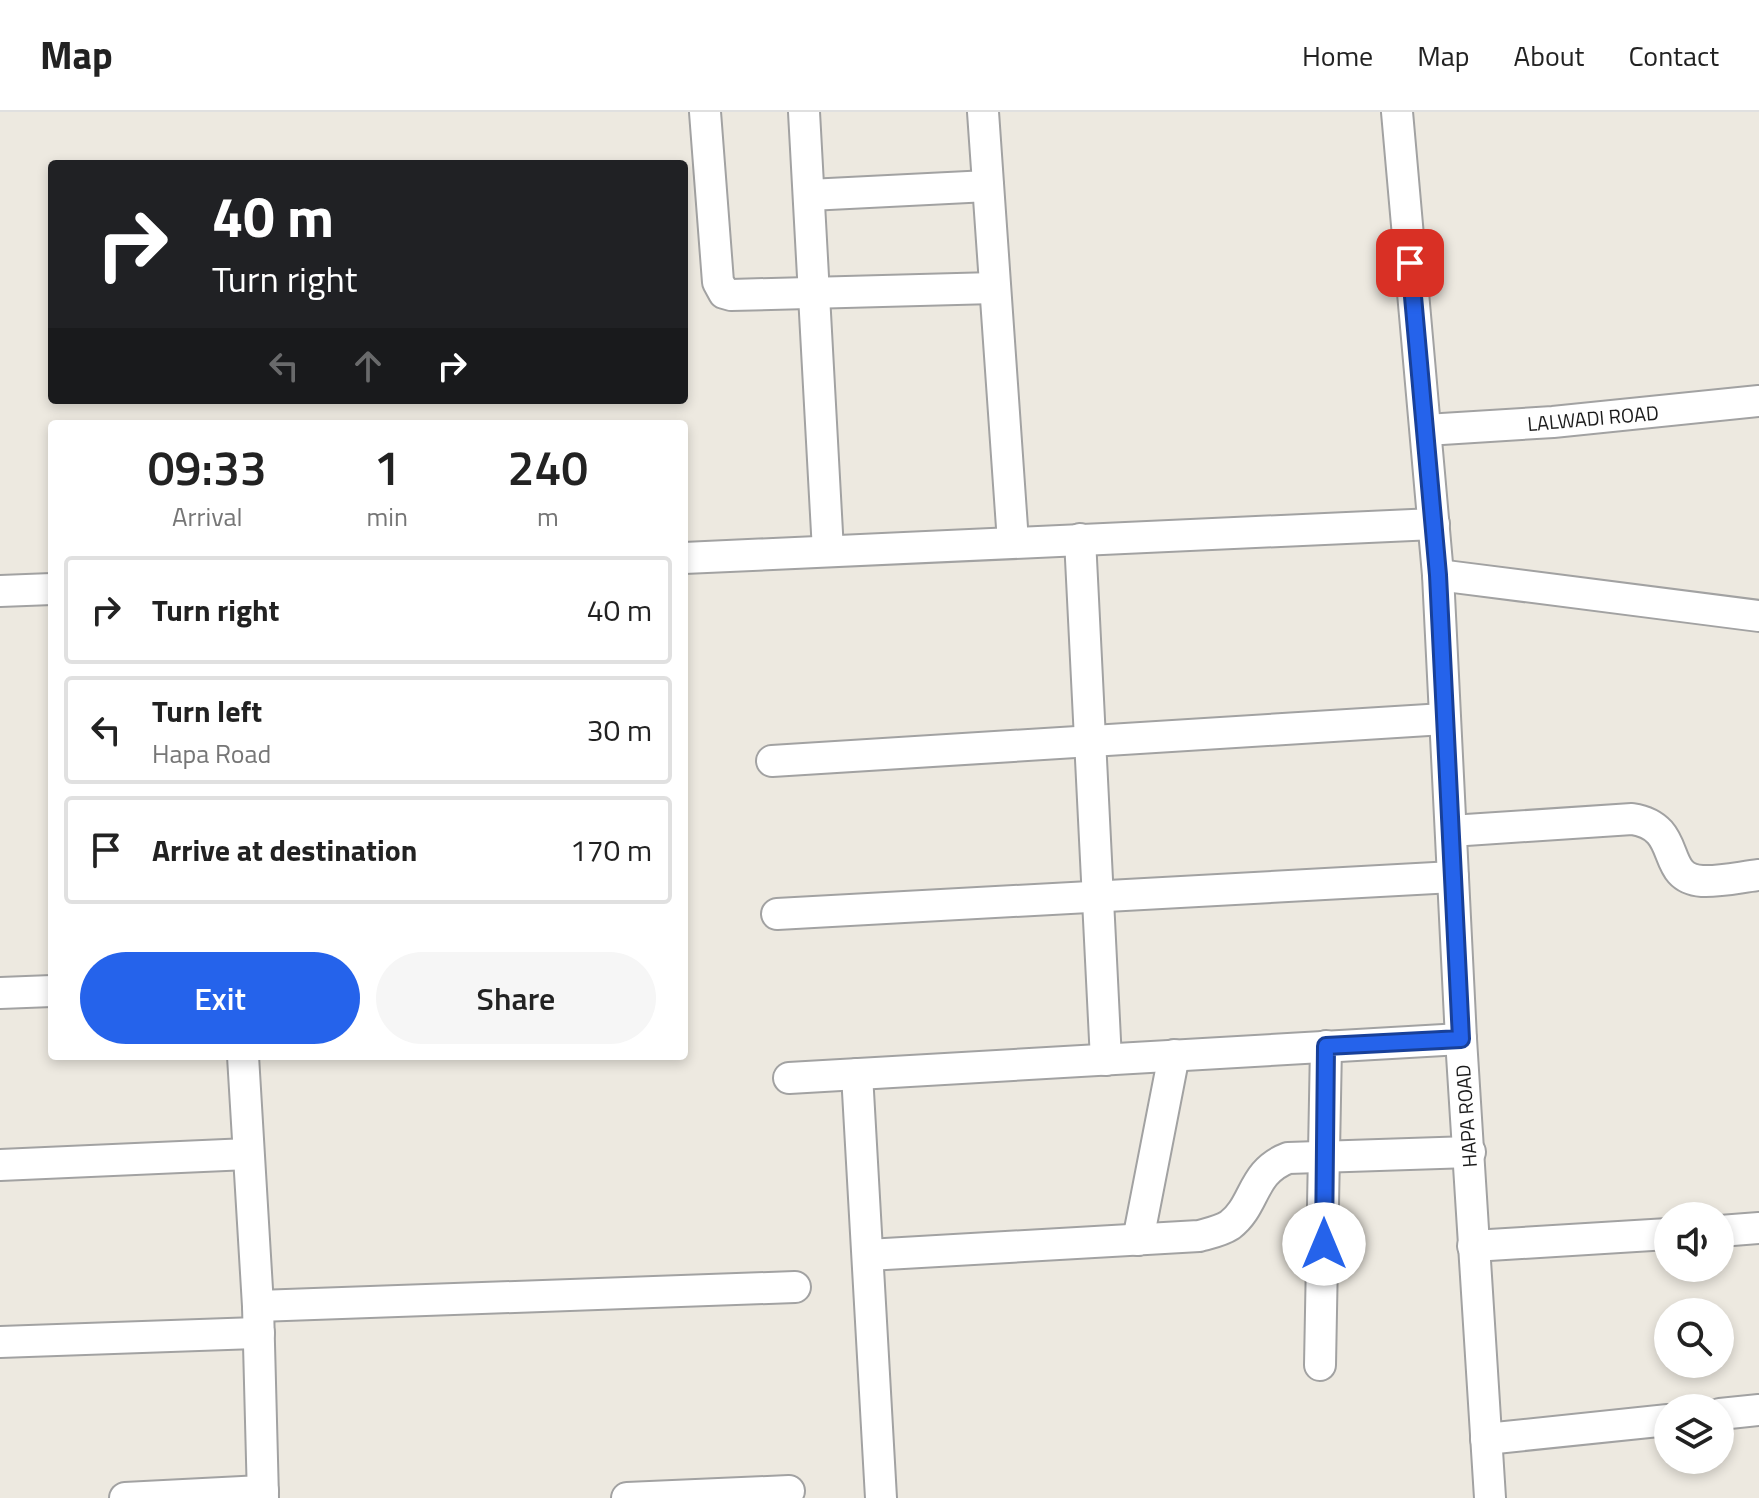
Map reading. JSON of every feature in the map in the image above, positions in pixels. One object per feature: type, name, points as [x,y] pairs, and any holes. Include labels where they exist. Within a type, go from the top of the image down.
[{"type":"street","points":[[705,112],[720,288],[731,295],[994,288]]},
{"type":"street","points":[[804,112],[828,551]]},
{"type":"street","points":[[983,112],[1013,542]]},
{"type":"street","name":"HAPA ROAD","points":[[1397,112],[1438,575],[1461,1039],[1490,1498]]},
{"type":"street","points":[[809,195],[988,186]]},
{"type":"street","name":"LALWADI ROAD","points":[[1426,430],[1553,422],[1759,401]]},
{"type":"street","points":[[688,558],[1434,524]]},
{"type":"street","points":[[1080,539],[1106,1060]]},
{"type":"street","points":[[1438,575],[1759,616]]},
{"type":"street","points":[[0,591],[48,589]]},
{"type":"street","points":[[772,761],[1444,719]]},
{"type":"street","points":[[1451,831],[1632,819],[1656,826],[1667,841],[1679,871],[1687,877],[1701,881],[1759,875]]},
{"type":"street","points":[[777,914],[1453,877]]},
{"type":"street","points":[[0,993],[48,991]]},
{"type":"street","points":[[789,1078],[1461,1039]]},
{"type":"street","points":[[1320,1365],[1326,1046]]},
{"type":"street","points":[[1138,1240],[1174,1055]]},
{"type":"street","points":[[125,1498],[263,1495],[259,1319],[243,1060]]},
{"type":"street","points":[[857,1074],[881,1498]]},
{"type":"street","points":[[868,1255],[1199,1236],[1227,1227],[1238,1217],[1258,1182],[1276,1163],[1288,1158],[1470,1152]]},
{"type":"street","points":[[0,1165],[248,1154]]},
{"type":"street","points":[[1734,1230],[1759,1228]]},
{"type":"street","points":[[1473,1246],[1654,1235]]},
{"type":"street","points":[[0,1342],[259,1319],[795,1287]]},
{"type":"street","points":[[1734,1413],[1759,1410]]},
{"type":"street","points":[[1486,1439],[1654,1421]]},
{"type":"street","points":[[627,1498],[789,1491]]},
{"type":"route","points":[[1324,1244],[1326,1046],[1461,1039],[1438,575],[1410,263]]}]
